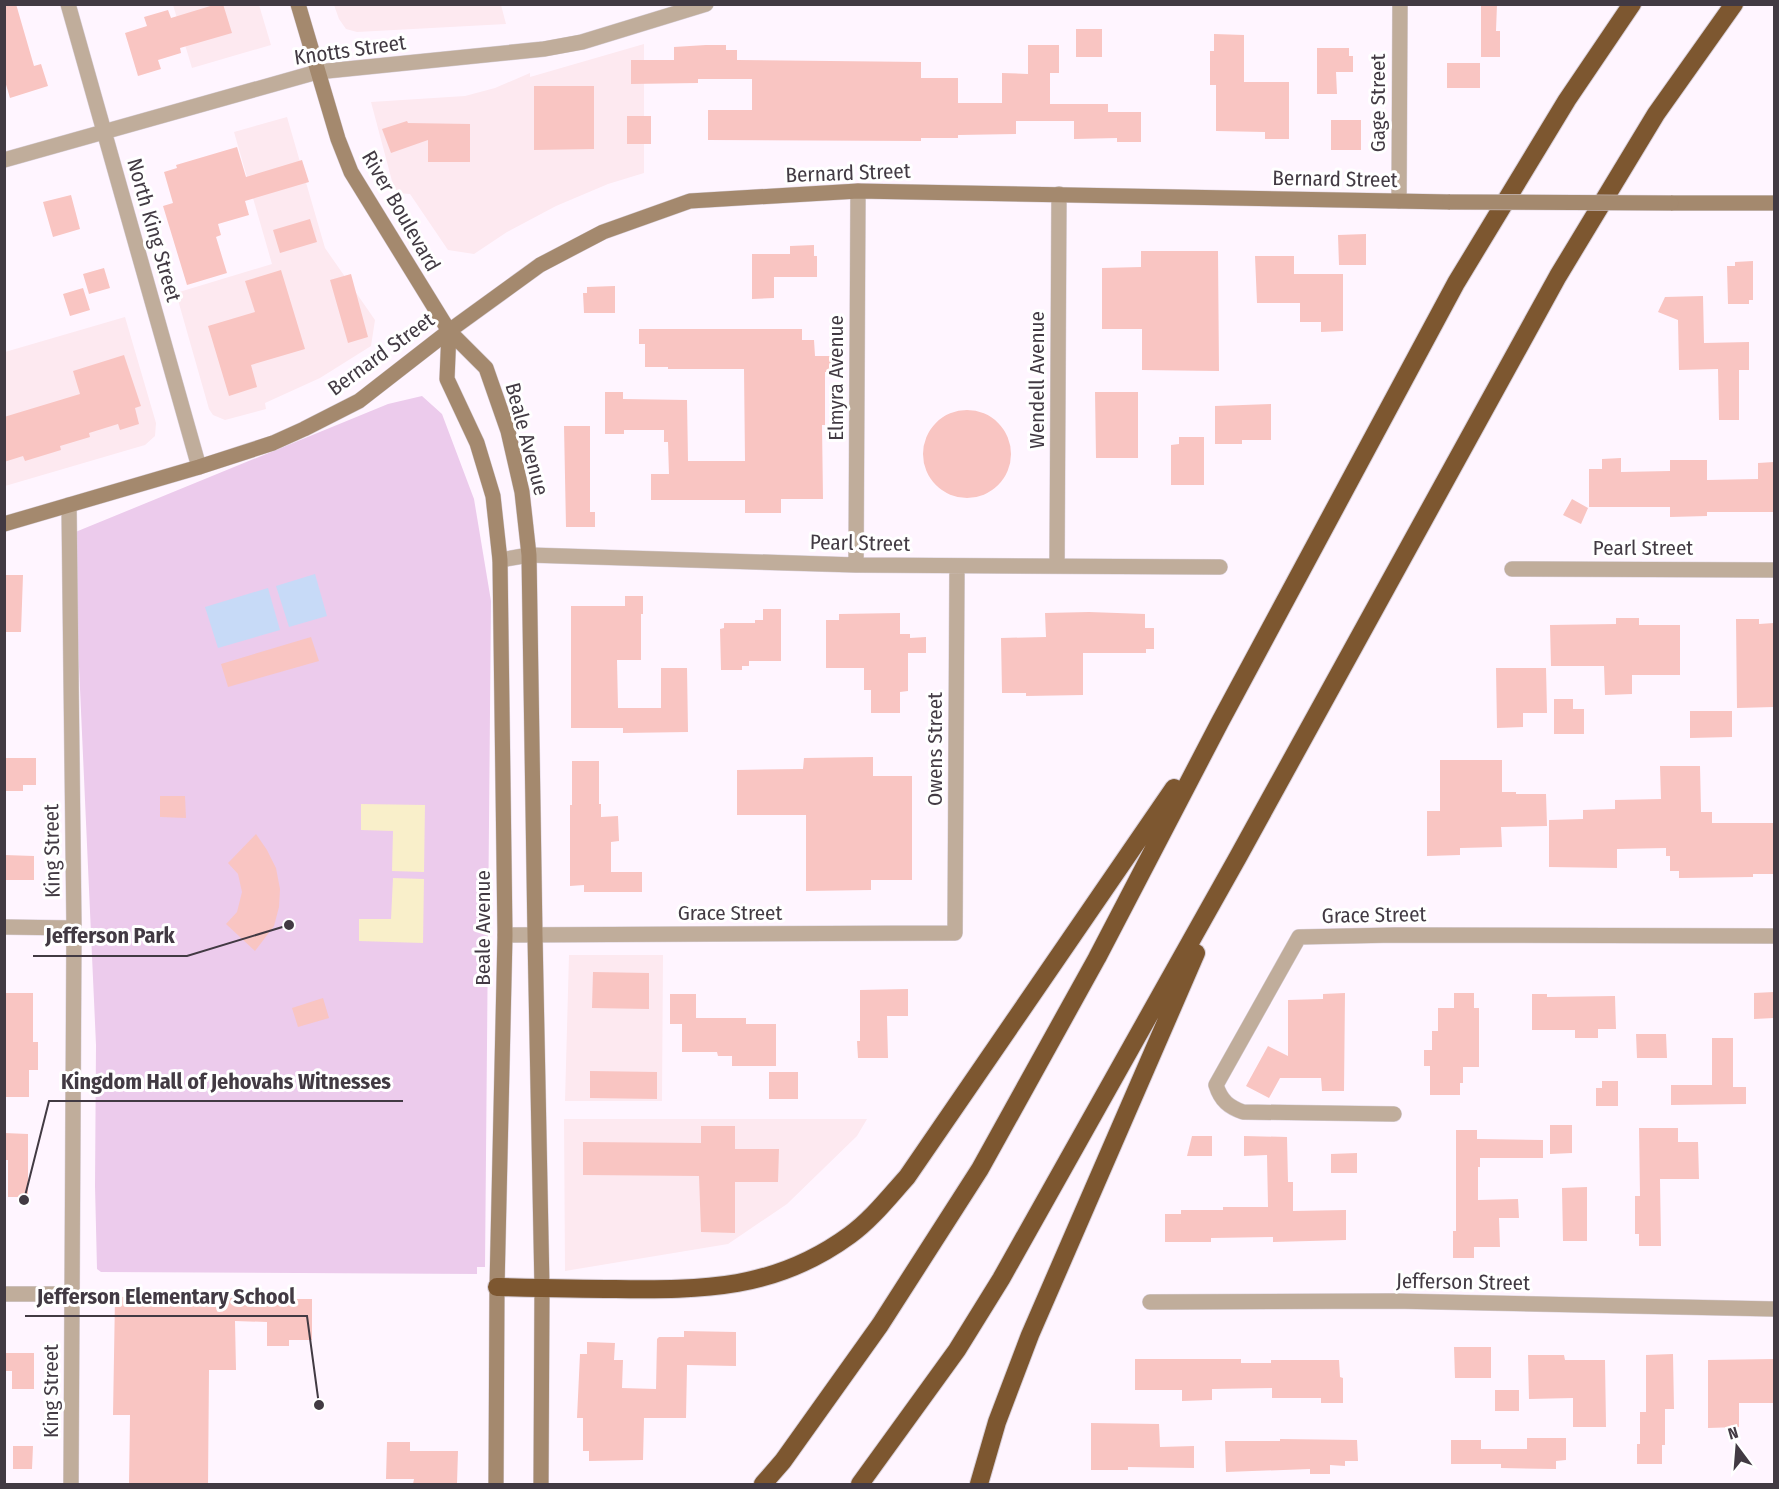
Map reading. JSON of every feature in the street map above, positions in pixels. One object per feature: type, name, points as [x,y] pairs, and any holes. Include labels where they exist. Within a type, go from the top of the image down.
[{"type":"highway","points":[[763,1485],[783,1461],[880,1325],[980,1169],[1097,958],[1220,722],[1456,283],[1567,100],[1632,4]]},
{"type":"highway","points":[[860,1485],[957,1350],[1001,1279],[1238,857],[1558,276],[1656,114],[1734,4]]},
{"type":"highway","points":[[497,1287],[679,1290],[719,1287],[754,1280],[793,1267],[828,1250],[851,1234],[884,1203],[907,1177],[1220,722]]},
{"type":"highway","points":[[979,1485],[997,1422],[1030,1335],[1238,857]]},
{"type":"main road","name":"River Boulevard","points":[[298,4],[338,139],[351,172],[449,331]]},
{"type":"main road","name":"Bernard Street","points":[[4,524],[273,443],[359,400],[540,265],[577,244],[633,220],[690,201],[858,190],[1399,201],[1774,203]]},
{"type":"main road","name":"Beale Avenue","points":[[449,331],[486,368],[508,431],[522,492],[529,555],[542,1288],[542,1485]]},
{"type":"main road","name":"Beale Avenue","points":[[449,331],[447,379],[477,443],[493,496],[500,560],[505,935],[497,1287],[496,1485]]},
{"type":"street","name":"North King Street","points":[[68,4],[199,467]]},
{"type":"street","name":"Gage Street","points":[[1399,201],[1400,4]]},
{"type":"street","name":"Knotts Street","points":[[4,160],[317,72],[544,50],[582,42],[705,5]]},
{"type":"street","name":"Elmyra Avenue","points":[[856,565],[858,190]]},
{"type":"street","name":"Wendell Avenue","points":[[1058,566],[1059,194]]},
{"type":"street","name":"King Street","points":[[69,505],[74,928],[71,1485]]},
{"type":"street","name":"Pearl Street","points":[[500,560],[529,555],[856,565],[1220,567]]},
{"type":"street","name":"Owens Street","points":[[955,933],[957,566]]},
{"type":"street","name":"Pearl Street","points":[[1512,569],[1774,570]]},
{"type":"street","points":[[4,927],[74,928]]},
{"type":"street","name":"Grace Street","points":[[505,935],[955,933]]},
{"type":"street","name":"Grace Street","points":[[1394,1114],[1244,1112],[1230,1107],[1220,1096],[1216,1085],[1299,937],[1774,936]]},
{"type":"street","points":[[4,1294],[72,1294]]},
{"type":"street","name":"Jefferson Street","points":[[1150,1302],[1393,1301],[1774,1309]]},
{"type":"shaded area","points":[[173,5],[259,5],[271,45],[192,68]]},
{"type":"shaded area","points":[[334,5],[501,5],[506,24],[357,32],[346,29]]},
{"type":"shaded area","points":[[644,44],[644,173],[608,184],[556,206],[507,232],[474,254],[448,250],[410,194],[398,193],[392,181],[371,102],[465,96],[495,88],[530,73],[530,77]]},
{"type":"shaded area","points":[[287,117],[325,248],[375,320],[371,346],[320,378],[265,403],[266,409],[225,420],[213,415],[209,409],[176,293],[272,264],[234,132]]},
{"type":"shaded area","points":[[125,317],[156,423],[155,436],[145,445],[5,486],[5,352]]},
{"type":"shaded area","points":[[422,396],[442,414],[474,499],[491,601],[485,1267],[477,1267],[477,1274],[101,1272],[97,1269],[96,1045],[73,533],[388,404]]},
{"type":"shaded area","points":[[569,955],[663,955],[662,1101],[565,1101]]},
{"type":"shaded area","points":[[564,1119],[867,1119],[857,1136],[787,1204],[728,1244],[565,1271]]},
{"type":"sand","points":[[361,804],[425,805],[424,872],[392,871],[393,831],[361,830]]},
{"type":"sand","points":[[393,878],[424,879],[423,943],[359,941],[359,919],[391,919]]},
{"type":"water","points":[[315,574],[327,616],[289,627],[276,586]]},
{"type":"water","points":[[268,588],[280,630],[218,648],[205,607]]},
{"type":"building","points":[[4,4],[16,4],[34,66],[41,64],[48,86],[10,98],[4,78]]},
{"type":"building","points":[[223,4],[232,33],[180,48],[181,53],[158,60],[161,69],[138,76],[125,33],[147,26],[144,17],[168,10],[171,18]]},
{"type":"building","points":[[1481,4],[1497,4],[1496,31],[1500,31],[1500,57],[1481,57]]},
{"type":"building","points":[[1076,29],[1102,29],[1102,57],[1076,57]]},
{"type":"building","points":[[1214,34],[1244,35],[1244,82],[1289,82],[1289,139],[1265,139],[1265,132],[1216,131],[1216,85],[1210,85],[1210,51],[1214,51]]},
{"type":"building","points":[[726,45],[726,50],[737,50],[737,60],[921,62],[921,78],[958,78],[958,103],[1002,103],[1002,73],[1028,74],[1028,45],[1059,45],[1059,73],[1050,73],[1050,104],[1108,104],[1108,112],[1141,112],[1141,142],[1117,142],[1117,138],[1074,139],[1074,121],[1016,121],[1016,134],[958,135],[958,138],[921,138],[921,141],[708,140],[708,110],[752,110],[752,79],[698,79],[698,83],[631,84],[631,60],[674,60],[674,47]]},
{"type":"building","points":[[1317,48],[1349,48],[1349,56],[1353,56],[1353,72],[1336,72],[1337,94],[1317,94]]},
{"type":"building","points":[[1447,63],[1480,63],[1480,88],[1447,88]]},
{"type":"building","points":[[534,86],[594,86],[594,149],[534,150]]},
{"type":"building","points":[[627,116],[651,116],[651,144],[627,144]]},
{"type":"building","points":[[1331,120],[1361,120],[1361,150],[1331,150]]},
{"type":"building","points":[[407,121],[408,123],[470,124],[470,162],[428,162],[428,140],[391,153],[382,129]]},
{"type":"building","points":[[237,147],[246,177],[302,160],[309,182],[245,201],[249,215],[218,224],[221,235],[216,237],[227,273],[187,285],[163,206],[173,203],[164,172],[177,168],[176,165]]},
{"type":"building","points":[[71,195],[80,229],[53,237],[43,202]]},
{"type":"building","points":[[310,219],[317,242],[280,253],[273,230]]},
{"type":"building","points":[[1366,234],[1366,265],[1339,265],[1338,235]]},
{"type":"building","points":[[814,245],[814,256],[817,256],[817,277],[774,277],[774,298],[752,299],[752,254],[790,254],[790,246]]},
{"type":"building","points":[[1141,251],[1218,251],[1219,371],[1142,370],[1142,329],[1102,329],[1102,268],[1141,267]]},
{"type":"building","points":[[1255,256],[1294,256],[1294,274],[1343,274],[1343,331],[1321,332],[1321,322],[1300,322],[1300,303],[1257,303]]},
{"type":"building","points":[[1753,261],[1753,300],[1749,300],[1749,304],[1728,304],[1727,266],[1735,266],[1735,262]]},
{"type":"building","points":[[104,268],[110,288],[89,294],[83,274]]},
{"type":"building","points":[[281,270],[305,349],[251,365],[257,387],[229,396],[208,326],[255,312],[245,281]]},
{"type":"building","points":[[351,274],[368,337],[348,343],[330,280]]},
{"type":"building","points":[[615,286],[615,313],[584,313],[583,293],[587,293],[587,287]]},
{"type":"building","points":[[83,288],[90,310],[70,316],[63,294]]},
{"type":"building","points":[[1703,296],[1704,343],[1749,342],[1749,370],[1739,370],[1739,420],[1719,420],[1718,369],[1679,370],[1678,320],[1658,312],[1665,297]]},
{"type":"building","points":[[639,329],[802,329],[802,340],[814,340],[815,356],[835,356],[835,372],[825,372],[825,425],[822,425],[823,499],[781,499],[781,513],[745,513],[745,500],[651,500],[651,474],[669,474],[668,442],[664,442],[664,430],[624,430],[624,434],[605,434],[605,392],[623,392],[623,399],[687,400],[688,461],[745,461],[744,369],[645,367],[645,344],[639,344]]},
{"type":"building","points":[[124,355],[141,406],[135,408],[139,424],[120,430],[118,424],[89,433],[90,437],[60,446],[61,450],[25,461],[23,456],[4,462],[4,417],[80,394],[73,371]]},
{"type":"building","points":[[1095,392],[1138,392],[1138,458],[1096,458]]},
{"type":"building","points":[[1271,404],[1271,440],[1242,440],[1242,444],[1215,444],[1215,406]]},
{"type":"building","points":[[958,410],[976,410],[992,417],[1004,429],[1011,445],[1011,463],[1004,479],[992,491],[976,498],[958,498],[942,491],[930,479],[923,463],[923,445],[930,429],[942,417]]},
{"type":"building","points":[[564,426],[590,426],[590,512],[595,512],[595,527],[566,527]]},
{"type":"building","points":[[1179,437],[1204,437],[1204,485],[1171,485],[1171,445],[1179,444]]},
{"type":"building","points":[[1621,458],[1621,472],[1670,471],[1670,460],[1707,460],[1707,480],[1758,479],[1758,463],[1774,462],[1774,512],[1707,512],[1707,516],[1670,517],[1670,507],[1589,507],[1589,469],[1602,469],[1602,459]]},
{"type":"building","points":[[1572,499],[1588,508],[1581,524],[1563,515]]},
{"type":"building","points":[[4,575],[23,575],[21,632],[4,632]]},
{"type":"building","points":[[625,596],[643,596],[641,660],[617,660],[618,708],[661,708],[661,668],[687,668],[688,732],[623,733],[623,728],[571,728],[571,606],[625,606]]},
{"type":"building","points":[[763,609],[781,609],[781,661],[749,661],[749,666],[742,666],[742,670],[721,670],[720,629],[724,628],[724,623],[755,623],[755,620],[763,620]]},
{"type":"building","points":[[900,613],[900,634],[910,634],[910,638],[926,637],[926,653],[908,653],[908,691],[900,692],[900,713],[871,713],[871,690],[864,690],[864,668],[826,668],[826,620],[839,620],[839,614]]},
{"type":"building","points":[[1045,613],[1145,614],[1145,628],[1154,628],[1154,649],[1146,649],[1146,653],[1083,653],[1083,695],[1026,696],[1026,693],[1002,693],[1001,638],[1046,637]]},
{"type":"building","points":[[1616,618],[1639,618],[1639,625],[1680,625],[1680,675],[1632,675],[1632,694],[1605,695],[1604,666],[1551,666],[1550,625],[1616,624]]},
{"type":"building","points":[[1736,619],[1759,619],[1759,624],[1774,623],[1774,707],[1737,708]]},
{"type":"building","points":[[311,637],[319,661],[228,687],[221,664]]},
{"type":"building","points":[[1496,668],[1546,668],[1547,713],[1523,713],[1523,727],[1497,728]]},
{"type":"building","points":[[1554,699],[1573,699],[1573,709],[1584,709],[1584,734],[1554,734]]},
{"type":"building","points":[[1690,711],[1732,711],[1732,737],[1690,738]]},
{"type":"building","points":[[873,757],[873,776],[912,776],[912,880],[871,880],[871,890],[806,891],[806,815],[737,815],[737,770],[803,769],[804,758]]},
{"type":"building","points":[[4,758],[36,758],[36,785],[23,785],[23,791],[4,791]]},
{"type":"building","points":[[1440,760],[1502,760],[1502,792],[1546,794],[1547,826],[1501,827],[1502,847],[1460,848],[1460,855],[1427,856],[1427,811],[1440,811]]},
{"type":"building","points":[[572,761],[599,761],[601,817],[618,816],[619,841],[611,842],[611,872],[642,872],[642,892],[584,892],[584,885],[570,886]]},
{"type":"building","points":[[1660,766],[1700,766],[1701,812],[1712,812],[1712,823],[1774,823],[1774,874],[1753,874],[1753,877],[1679,878],[1679,871],[1670,871],[1670,856],[1666,856],[1666,848],[1617,849],[1617,868],[1549,867],[1549,820],[1583,819],[1583,810],[1615,809],[1615,800],[1661,799]]},
{"type":"building","points":[[160,796],[185,796],[186,818],[160,817]]},
{"type":"building","points":[[256,834],[276,868],[280,889],[279,907],[274,926],[255,951],[226,924],[237,912],[242,892],[238,874],[228,863]]},
{"type":"building","points":[[4,855],[34,856],[34,880],[4,880]]},
{"type":"building","points":[[593,972],[649,973],[649,1009],[592,1008]]},
{"type":"building","points":[[908,989],[908,1016],[887,1016],[888,1058],[858,1058],[860,990]]},
{"type":"building","points":[[1774,992],[1774,1018],[1754,1019],[1754,993]]},
{"type":"building","points":[[4,993],[33,993],[33,1042],[38,1042],[38,1070],[29,1070],[29,1097],[4,1097]]},
{"type":"building","points":[[1345,993],[1344,1091],[1322,1091],[1321,1078],[1280,1078],[1269,1098],[1246,1086],[1268,1046],[1288,1056],[1288,1000],[1323,999],[1323,994]]},
{"type":"building","points":[[1454,993],[1474,993],[1474,1008],[1479,1008],[1479,1067],[1463,1067],[1460,1095],[1430,1095],[1430,1066],[1424,1066],[1424,1050],[1432,1050],[1432,1031],[1438,1031],[1438,1008],[1454,1008]]},
{"type":"building","points":[[670,994],[696,994],[696,1018],[746,1018],[746,1024],[776,1024],[776,1066],[732,1066],[732,1056],[718,1056],[717,1052],[682,1052],[682,1024],[670,1024]]},
{"type":"building","points":[[1532,994],[1547,994],[1547,997],[1615,996],[1616,1029],[1598,1029],[1598,1038],[1575,1038],[1575,1030],[1532,1030]]},
{"type":"building","points":[[323,998],[329,1018],[298,1027],[292,1008]]},
{"type":"building","points":[[1636,1034],[1666,1034],[1667,1058],[1637,1058]]},
{"type":"building","points":[[1712,1038],[1733,1038],[1733,1087],[1746,1087],[1746,1104],[1671,1105],[1671,1085],[1712,1085]]},
{"type":"building","points":[[590,1071],[657,1072],[657,1099],[590,1098]]},
{"type":"building","points":[[769,1072],[798,1072],[798,1099],[769,1099]]},
{"type":"building","points":[[1602,1081],[1618,1081],[1618,1106],[1596,1106],[1596,1088],[1602,1088]]},
{"type":"building","points":[[1550,1125],[1572,1125],[1572,1153],[1550,1154]]},
{"type":"building","points":[[701,1126],[735,1126],[735,1149],[779,1149],[778,1182],[735,1182],[735,1233],[701,1232],[699,1176],[583,1175],[583,1142],[701,1143]]},
{"type":"building","points":[[1639,1128],[1678,1128],[1678,1142],[1698,1142],[1699,1179],[1660,1179],[1661,1246],[1639,1246],[1639,1234],[1635,1234],[1635,1196],[1640,1196]]},
{"type":"building","points":[[1456,1130],[1477,1130],[1477,1139],[1543,1140],[1543,1158],[1480,1158],[1478,1200],[1518,1199],[1519,1218],[1499,1218],[1500,1247],[1474,1247],[1474,1258],[1453,1258],[1453,1231],[1456,1231]]},
{"type":"building","points":[[4,1133],[28,1134],[28,1197],[8,1197],[8,1160],[4,1160]]},
{"type":"building","points":[[1192,1136],[1212,1136],[1212,1156],[1187,1156]]},
{"type":"building","points":[[1244,1136],[1287,1137],[1288,1182],[1293,1182],[1293,1211],[1346,1210],[1346,1240],[1273,1242],[1273,1237],[1211,1238],[1211,1242],[1165,1242],[1165,1214],[1181,1214],[1181,1210],[1223,1210],[1223,1207],[1268,1207],[1267,1155],[1244,1156]]},
{"type":"building","points":[[1357,1153],[1357,1173],[1331,1173],[1331,1154]]},
{"type":"building","points":[[1587,1187],[1587,1241],[1563,1241],[1562,1188]]},
{"type":"building","points":[[115,1297],[236,1298],[236,1302],[245,1302],[245,1304],[290,1304],[290,1299],[312,1299],[312,1340],[289,1340],[289,1346],[267,1346],[267,1322],[235,1321],[236,1370],[209,1370],[208,1485],[129,1485],[130,1415],[113,1415]]},
{"type":"building","points":[[684,1331],[736,1332],[736,1366],[687,1365],[686,1418],[644,1418],[643,1460],[589,1461],[589,1451],[583,1451],[583,1418],[577,1418],[580,1354],[587,1354],[587,1342],[615,1343],[614,1360],[623,1360],[622,1388],[656,1389],[657,1339],[659,1337],[684,1337]]},
{"type":"building","points":[[1454,1347],[1491,1347],[1491,1378],[1455,1378]]},
{"type":"building","points":[[4,1353],[34,1353],[34,1389],[12,1389],[12,1371],[4,1371]]},
{"type":"building","points":[[1673,1354],[1674,1409],[1665,1409],[1665,1445],[1662,1445],[1662,1464],[1637,1464],[1637,1444],[1640,1444],[1640,1412],[1646,1412],[1646,1355]]},
{"type":"building","points":[[1528,1355],[1564,1355],[1565,1360],[1605,1360],[1606,1427],[1573,1427],[1573,1398],[1529,1399]]},
{"type":"building","points":[[1135,1359],[1241,1359],[1241,1363],[1271,1363],[1271,1360],[1339,1360],[1340,1377],[1343,1378],[1343,1403],[1321,1403],[1321,1398],[1272,1398],[1272,1388],[1212,1389],[1212,1400],[1182,1401],[1182,1390],[1135,1390]]},
{"type":"building","points":[[1774,1359],[1774,1403],[1739,1403],[1739,1427],[1708,1428],[1708,1360]]},
{"type":"building","points":[[1495,1390],[1519,1390],[1519,1411],[1495,1411]]},
{"type":"building","points":[[1091,1423],[1159,1424],[1160,1447],[1194,1446],[1194,1468],[1128,1467],[1128,1470],[1091,1470]]},
{"type":"building","points":[[1527,1438],[1566,1438],[1566,1460],[1556,1461],[1556,1469],[1501,1468],[1501,1464],[1451,1464],[1451,1440],[1481,1440],[1481,1449],[1527,1449]]},
{"type":"building","points":[[1280,1439],[1357,1440],[1358,1461],[1345,1461],[1345,1466],[1330,1465],[1330,1474],[1310,1474],[1310,1469],[1226,1472],[1225,1441],[1280,1441]]},
{"type":"building","points":[[387,1442],[410,1442],[410,1451],[458,1451],[457,1484],[413,1484],[414,1479],[386,1479]]},
{"type":"building","points":[[13,1446],[33,1446],[32,1469],[13,1469]]},
{"type":"place","name":"Jefferson Park","points":[[289,925]]},
{"type":"place","name":"Kingdom Hall of Jehovahs Witnesses","points":[[24,1200]]},
{"type":"place","name":"Jefferson Elementary School","points":[[319,1405]]}]
